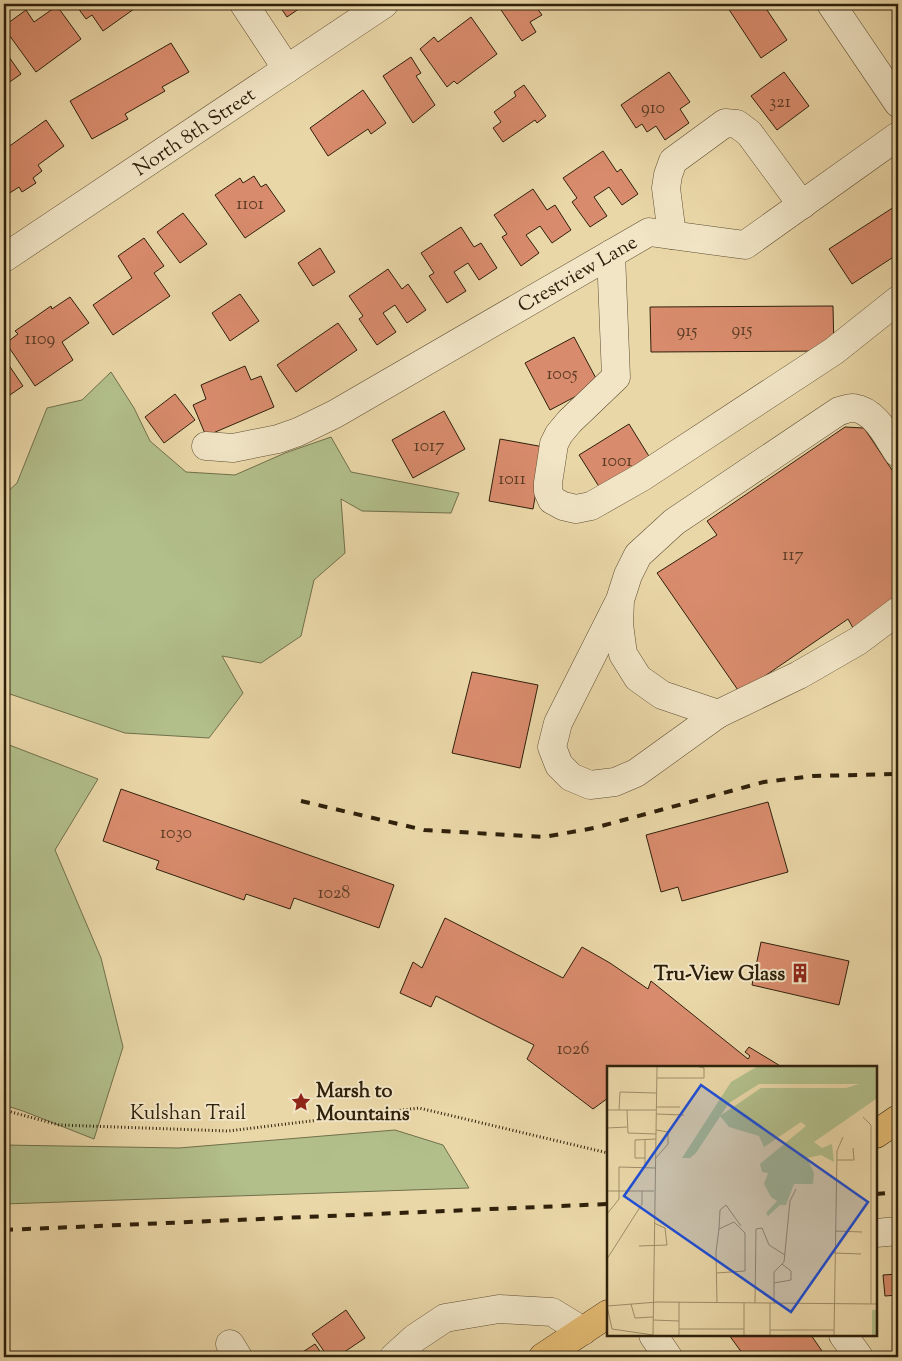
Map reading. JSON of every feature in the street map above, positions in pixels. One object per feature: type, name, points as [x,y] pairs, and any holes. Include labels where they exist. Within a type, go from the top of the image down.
[{"type":"main road","points":[[877,1133],[898,1119]]},
{"type":"main road","points":[[543,1357],[607,1315]]},
{"type":"street","points":[[244,4],[287,69]]},
{"type":"street","name":"North 8th Street","points":[[4,258],[384,4]]},
{"type":"street","points":[[831,4],[898,103]]},
{"type":"street","points":[[672,235],[666,188],[668,174],[673,161],[725,123],[737,124],[749,132],[802,204]]},
{"type":"street","name":"Crestview Lane","points":[[206,446],[232,448],[264,442],[298,432],[335,414],[649,232],[745,245],[898,136]]},
{"type":"street","points":[[611,254],[616,377],[559,434],[554,444],[548,483],[548,491],[552,500],[563,506],[576,509],[591,506],[642,477],[834,351],[898,300]]},
{"type":"street","points":[[898,453],[878,423],[867,412],[853,407],[839,411],[674,522],[638,555],[628,575],[620,600],[558,723],[552,747],[560,765],[571,777],[590,785],[615,782],[636,773],[718,714],[799,675],[858,641],[898,612]]},
{"type":"street","points":[[620,600],[619,624],[624,654],[638,678],[662,695],[718,714]]},
{"type":"street","points":[[877,1233],[898,1231]]},
{"type":"street","points":[[394,1357],[415,1338],[445,1318],[499,1309],[552,1312],[583,1331]]},
{"type":"street","points":[[653,1336],[668,1357]]},
{"type":"street","points":[[844,1336],[859,1357]]},
{"type":"path","name":"Kulshan Trail","points":[[4,1110],[59,1125],[228,1131],[419,1108],[607,1153]]},
{"type":"green space","points":[[111,372],[134,408],[150,441],[186,472],[235,475],[285,453],[331,437],[351,472],[459,493],[451,513],[362,511],[341,499],[345,553],[314,580],[301,636],[261,663],[222,656],[243,693],[209,738],[125,733],[4,692],[4,495],[17,483],[47,408],[82,400]]},
{"type":"green space","points":[[4,743],[98,779],[55,850],[101,958],[123,1047],[94,1139],[4,1105]]},
{"type":"green space","points":[[395,1130],[443,1145],[469,1188],[4,1204],[4,1145],[179,1148]]},
{"type":"building","points":[[75,4],[141,4],[103,31],[92,15],[86,19]]},
{"type":"building","points":[[278,4],[306,4],[287,17]]},
{"type":"building","points":[[497,4],[534,4],[542,15],[530,22],[536,32],[522,41]]},
{"type":"building","points":[[727,4],[763,4],[787,40],[761,58]]},
{"type":"building","points":[[57,6],[81,39],[36,72],[4,26],[26,10],[34,22]]},
{"type":"building","points":[[471,17],[497,54],[457,84],[454,81],[447,87],[420,49],[434,37],[438,42]]},
{"type":"building","points":[[171,43],[189,72],[162,87],[165,91],[125,114],[128,119],[92,139],[70,101]]},
{"type":"building","points":[[4,50],[21,74],[4,86]]},
{"type":"building","points":[[411,57],[421,73],[416,76],[435,105],[413,123],[383,76]]},
{"type":"building","points":[[669,72],[690,102],[680,109],[689,123],[665,140],[656,126],[647,132],[642,124],[636,128],[621,105]]},
{"type":"building","points":[[784,72],[809,106],[777,130],[751,96]]},
{"type":"building","points":[[524,85],[546,116],[537,123],[535,120],[503,142],[493,128],[501,122],[494,112],[516,96],[514,92]]},
{"type":"building","points":[[363,90],[386,123],[371,134],[368,129],[328,156],[310,128]]},
{"type":"building","points":[[46,120],[64,146],[38,165],[42,171],[33,178],[36,183],[22,192],[19,187],[8,194],[4,188],[4,150]]},
{"type":"building","points":[[603,151],[617,172],[621,169],[638,194],[622,205],[609,187],[594,197],[607,216],[590,227],[572,202],[577,198],[563,178]]},
{"type":"building","points":[[254,176],[261,187],[266,184],[285,211],[245,238],[215,195],[240,178],[243,183]]},
{"type":"building","points":[[533,189],[547,210],[555,205],[571,230],[552,243],[540,226],[526,235],[539,253],[521,266],[502,237],[507,234],[494,215]]},
{"type":"building","points":[[894,207],[898,214],[898,254],[852,284],[829,249]]},
{"type":"building","points":[[183,213],[207,244],[180,263],[157,232]]},
{"type":"building","points":[[461,227],[474,247],[481,243],[497,268],[479,280],[468,263],[454,272],[466,291],[447,303],[429,276],[434,273],[421,253]]},
{"type":"building","points":[[144,238],[164,266],[154,273],[170,296],[113,335],[93,305],[132,278],[118,256]]},
{"type":"building","points":[[320,248],[335,272],[313,286],[298,263]]},
{"type":"building","points":[[388,269],[402,289],[408,284],[426,310],[407,323],[395,305],[383,313],[396,332],[377,345],[359,319],[363,316],[349,296]]},
{"type":"building","points":[[240,294],[259,321],[230,341],[212,313]]},
{"type":"building","points":[[70,297],[89,323],[62,342],[73,360],[35,386],[6,343],[18,334],[15,331],[51,306],[52,309]]},
{"type":"building","points":[[833,306],[834,351],[651,352],[650,307]]},
{"type":"building","points":[[338,323],[357,350],[296,392],[277,365]]},
{"type":"building","points":[[574,337],[599,384],[550,410],[525,363]]},
{"type":"building","points":[[6,361],[23,386],[4,399],[4,363]]},
{"type":"building","points":[[245,366],[251,380],[261,376],[274,407],[206,436],[193,405],[206,399],[201,385]]},
{"type":"building","points":[[175,394],[195,420],[164,443],[145,417]]},
{"type":"building","points":[[444,411],[465,449],[413,478],[392,440]]},
{"type":"building","points":[[629,424],[655,466],[605,496],[579,455]]},
{"type":"building","points":[[845,427],[864,428],[898,479],[898,596],[853,628],[848,619],[740,693],[657,573],[717,535],[707,521]]},
{"type":"building","points":[[500,439],[544,447],[533,509],[489,501]]},
{"type":"building","points":[[472,672],[538,685],[520,768],[452,753]]},
{"type":"building","points":[[121,789],[394,885],[379,928],[294,898],[290,909],[246,894],[244,900],[156,869],[159,861],[103,841]]},
{"type":"building","points":[[768,802],[788,872],[682,901],[678,887],[661,892],[646,835]]},
{"type":"building","points":[[445,918],[563,978],[582,947],[610,963],[648,989],[651,981],[748,1059],[750,1056],[745,1052],[749,1047],[780,1066],[607,1066],[607,1099],[593,1109],[527,1059],[534,1045],[436,996],[431,1007],[400,993],[413,962],[422,968]]},
{"type":"building","name":"Tru-View Glass","points":[[761,942],[849,961],[839,1005],[752,985]]},
{"type":"building","points":[[898,1274],[898,1295],[885,1296],[883,1275]]},
{"type":"building","points":[[346,1310],[365,1338],[337,1357],[328,1357],[312,1334]]},
{"type":"building","points":[[730,1336],[812,1336],[826,1357],[745,1357]]},
{"type":"building","points":[[315,1344],[324,1357],[295,1357]]},
{"type":"railway","points":[[301,801],[424,830],[544,837],[594,828],[764,782],[813,776],[898,774]]},
{"type":"railway","points":[[877,1194],[898,1192]]},
{"type":"railway","points":[[4,1230],[607,1204]]},
{"type":"place","name":"Tru-View Glass","points":[[800,973]]},
{"type":"place","name":"Marsh to Mountains","points":[[301,1102]]}]
